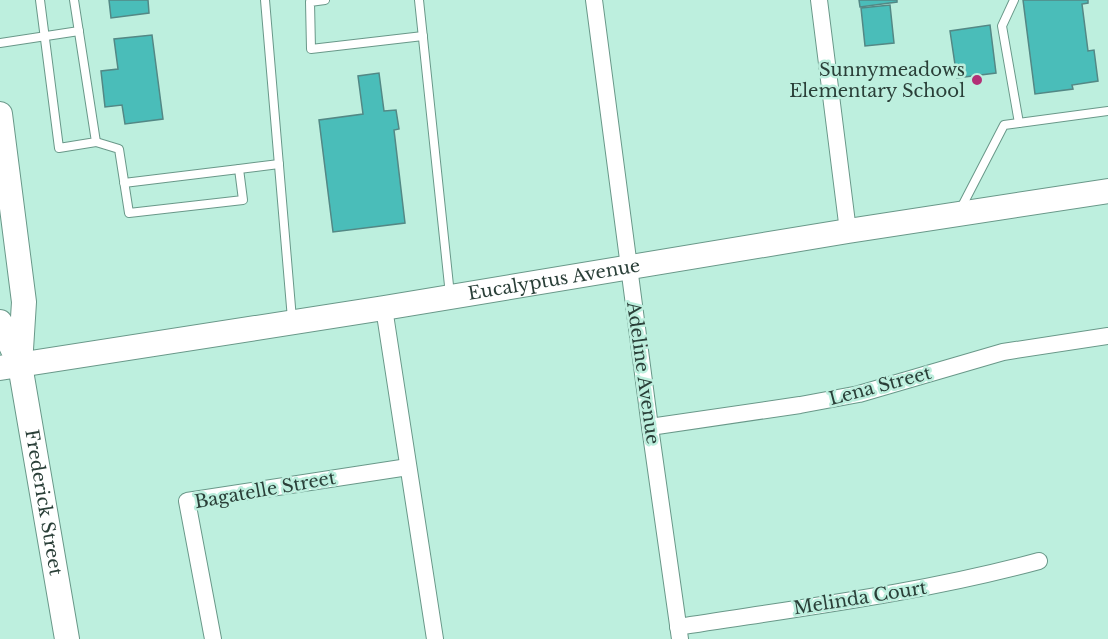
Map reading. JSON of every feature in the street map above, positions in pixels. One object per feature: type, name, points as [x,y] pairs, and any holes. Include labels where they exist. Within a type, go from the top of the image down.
[{"type":"street","name":"Adeline Avenue","points":[[594,0],[679,633]]},
{"type":"street","points":[[819,0],[848,231]]},
{"type":"street","name":"Frederick Street","points":[[0,114],[4,177],[24,302],[10,367]]},
{"type":"street","name":"Eucalyptus Avenue","points":[[10,367],[384,309],[848,231],[1108,191]]},
{"type":"street","points":[[384,309],[435,639]]},
{"type":"street","name":"Frederick Street","points":[[0,322],[68,639]]},
{"type":"street","name":"Lena Street","points":[[650,427],[860,394],[1003,352],[1108,336]]},
{"type":"street","name":"Bagatelle Street","points":[[213,639],[187,501],[408,467]]},
{"type":"street","name":"Melinda Court","points":[[679,633],[987,575],[1039,561]]},
{"type":"lane","points":[[40,0],[59,148],[96,142],[119,149],[129,213],[243,200],[239,169]]},
{"type":"lane","points":[[74,0],[96,142]]},
{"type":"lane","points":[[265,0],[293,323]]},
{"type":"lane","points":[[325,0],[310,2],[311,49],[423,36]]},
{"type":"lane","points":[[419,0],[451,297]]},
{"type":"lane","points":[[1014,0],[1002,26],[1019,123]]},
{"type":"lane","points":[[0,43],[79,31]]},
{"type":"lane","points":[[958,214],[1004,125],[1108,111]]},
{"type":"lane","points":[[124,183],[279,164]]},
{"type":"building","points":[[109,0],[148,0],[149,13],[111,18]]},
{"type":"building","points":[[859,0],[897,0],[897,2],[860,7]]},
{"type":"building","points":[[1023,0],[1088,0],[1088,3],[1082,4],[1088,51],[1094,50],[1098,81],[1072,85],[1073,89],[1035,94]]},
{"type":"building","points":[[890,5],[894,43],[865,46],[861,8]]},
{"type":"building","points":[[990,25],[996,73],[957,78],[950,31]]},
{"type":"building","points":[[152,35],[163,119],[125,124],[122,105],[105,107],[101,71],[118,69],[114,39]]},
{"type":"building","points":[[379,73],[384,111],[396,110],[399,129],[394,130],[405,223],[333,232],[319,120],[363,114],[358,76]]},
{"type":"place","name":"Sunnymeadows Elementary School","points":[[977,80]]}]
